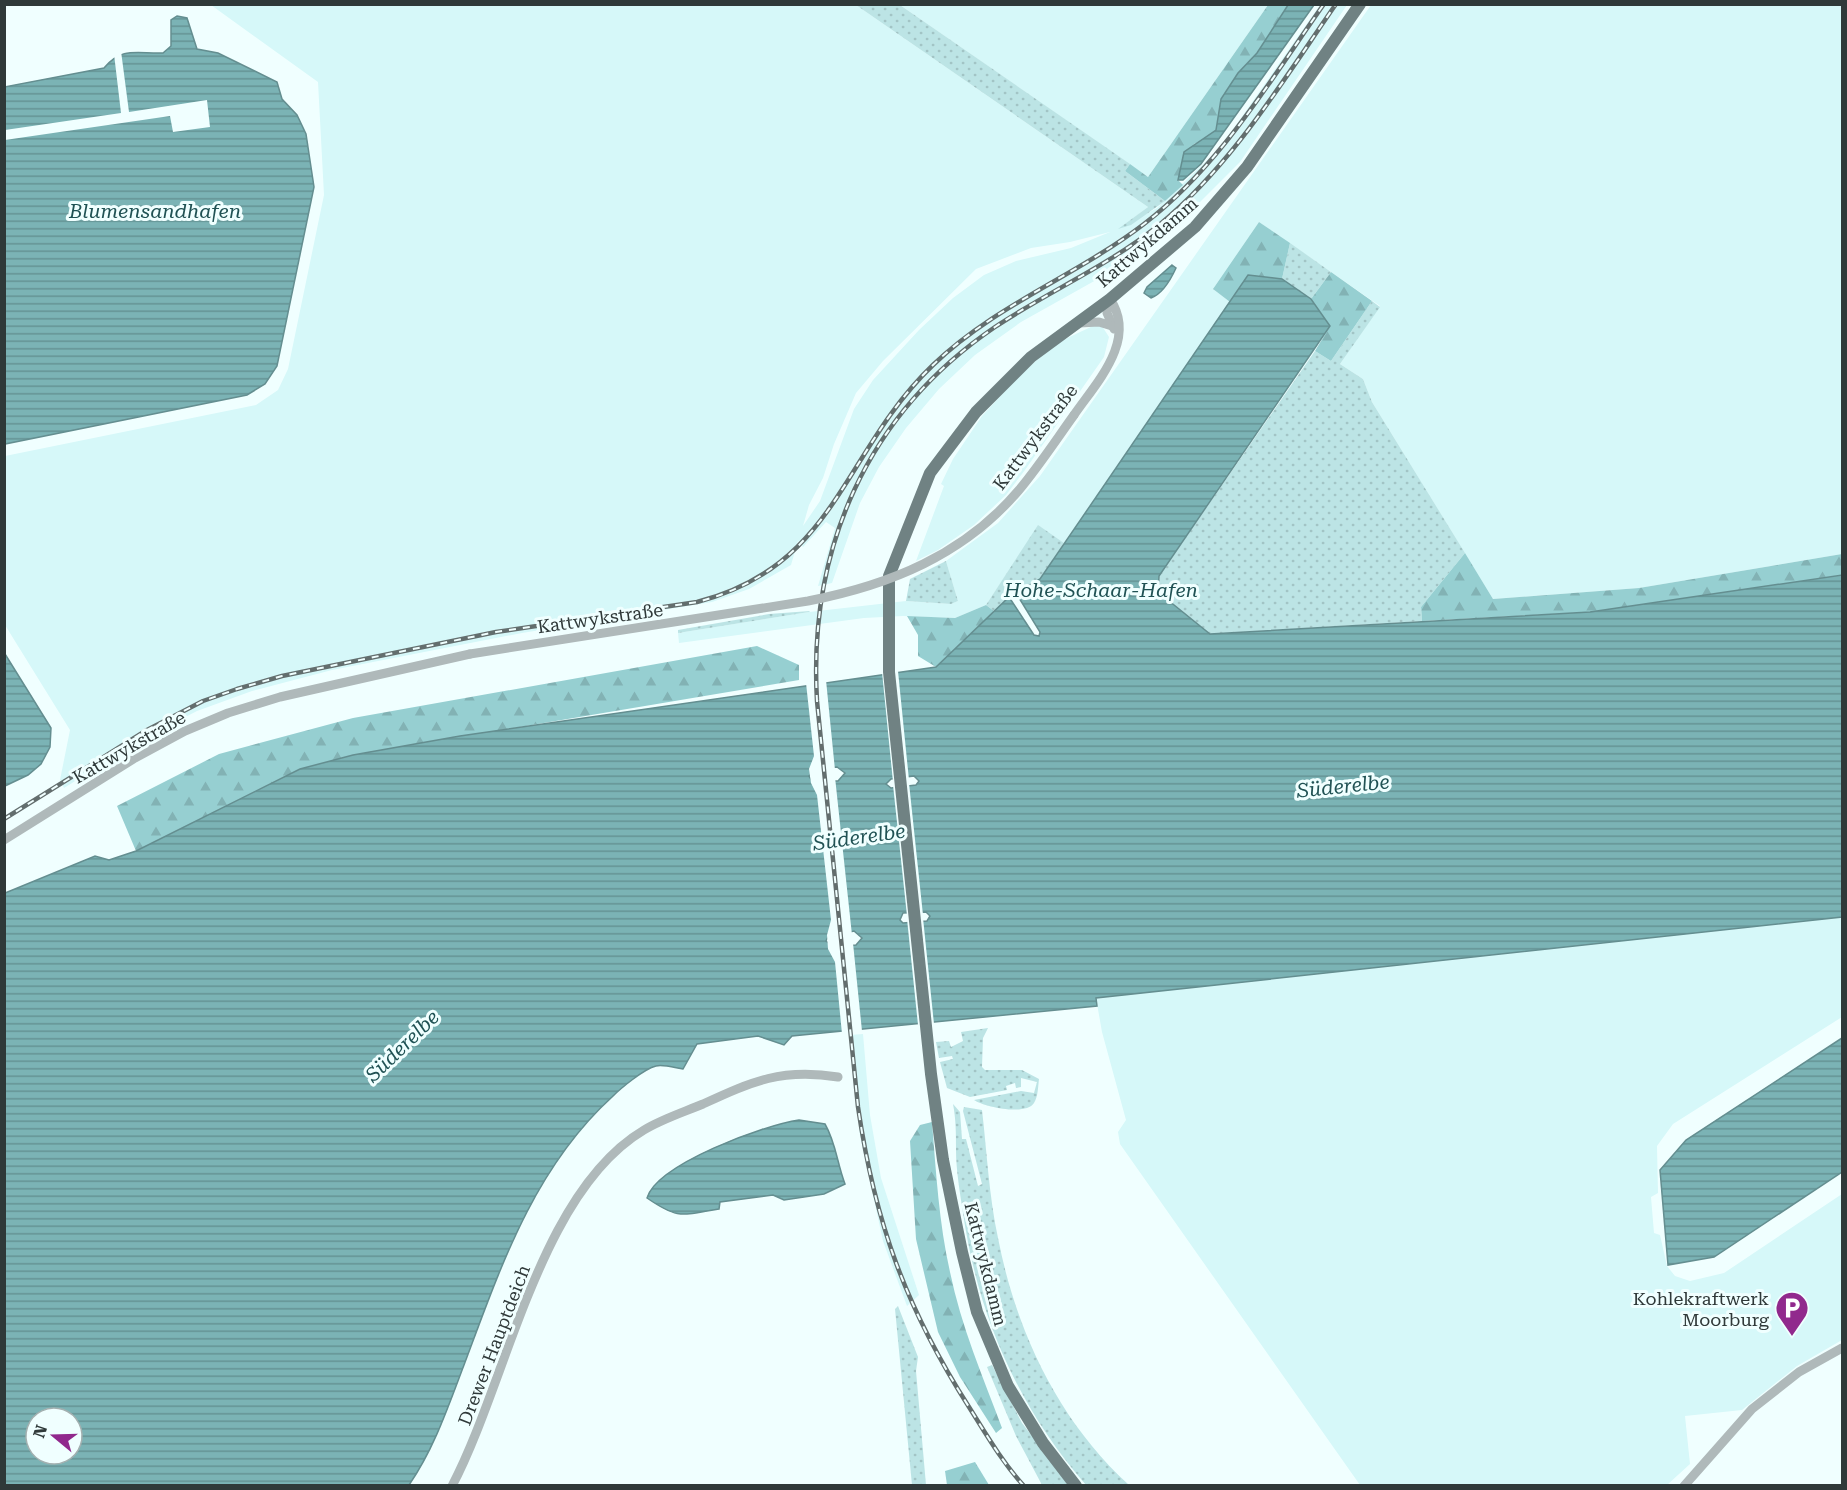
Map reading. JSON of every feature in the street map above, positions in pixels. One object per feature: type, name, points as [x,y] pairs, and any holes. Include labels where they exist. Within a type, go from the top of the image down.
[{"type":"main road","name":"Kattwykdamm","points":[[1076,1485],[1042,1443],[1019,1406],[998,1365],[977,1312],[944,1160],[926,1028],[889,672],[891,596],[910,525],[917,508],[929,491],[949,449],[976,412],[1008,378],[1179,242],[1231,187],[1360,4]]},
{"type":"street","name":"Kattwykstraße","points":[[4,840],[135,758],[185,731],[228,713],[280,697],[470,654],[808,601],[866,588],[899,576],[951,550],[991,519],[1020,489],[1113,357],[1118,316],[1110,299]]},
{"type":"street","points":[[1074,324],[1094,321],[1115,329]]},
{"type":"street","name":"Drewer Hauptdeich","points":[[452,1485],[471,1449],[516,1324],[571,1207],[592,1176],[617,1151],[644,1130],[768,1076],[786,1074],[838,1077]]},
{"type":"street","points":[[1684,1485],[1759,1402],[1799,1372],[1842,1348]]},
{"type":"shaded area","points":[[211,5],[856,5],[1148,207],[1120,228],[1157,208],[1220,148],[1320,5],[1347,5],[1240,162],[1193,209],[1114,270],[1021,322],[975,355],[939,389],[906,428],[879,467],[860,503],[832,583],[818,586],[835,528],[826,522],[803,547],[798,541],[791,565],[749,589],[712,602],[522,633],[332,670],[252,691],[197,711],[145,738],[64,788],[60,780],[70,730],[5,625],[5,456],[256,405],[278,390],[288,369],[324,195],[318,82]],"holes":[[[1110,232],[1071,248],[1016,261],[984,275],[953,298],[919,330],[873,380],[854,409],[820,501],[803,526],[809,505],[823,478],[834,444],[856,393],[883,361],[976,269],[1031,248],[1070,242]]]},
{"type":"shaded area","points":[[856,5],[900,5],[1130,164],[1125,171],[1165,201],[1131,225],[1118,229],[1148,207]]},
{"type":"shaded area","points":[[900,5],[1268,5],[1148,177]]},
{"type":"shaded area","points":[[1371,5],[1842,5],[1842,554],[1639,588],[1493,599],[1372,402],[1363,379],[1340,364],[1380,306],[1259,222],[1213,289],[1230,302],[1064,543],[1038,526],[986,605],[955,618],[903,616],[864,618],[679,643],[678,633],[809,612],[906,601],[951,604],[958,601],[946,561],[998,523],[1040,476]]},
{"type":"shaded area","points":[[1290,243],[1331,272],[1311,299],[1282,279]]},
{"type":"shaded area","points":[[1372,301],[1380,307],[1340,364],[1363,379],[1372,402],[1465,553],[1421,607],[1422,621],[1210,634],[1157,592],[1159,576],[1315,351],[1331,361]]},
{"type":"shaded area","points":[[1095,325],[1102,326],[1109,337],[1104,357],[1025,470],[1006,495],[974,525],[938,550],[916,561],[944,486],[941,484],[953,459],[982,416],[1039,358],[1061,341]]},
{"type":"shaded area","points":[[1038,525],[1064,543],[1040,579],[1009,597],[994,611],[986,605]]},
{"type":"shaded area","points":[[946,561],[958,601],[951,604],[906,601],[910,579]]},
{"type":"shaded area","points":[[810,611],[678,633],[678,630],[769,614]]},
{"type":"shaded area","name":"Kohlekraftwerk Moorburg","points":[[1842,917],[1842,1017],[1673,1124],[1657,1146],[1658,1193],[1651,1197],[1654,1233],[1660,1235],[1667,1266],[1675,1276],[1690,1281],[1724,1273],[1842,1194],[1842,1340],[1797,1366],[1742,1410],[1685,1416],[1690,1464],[1667,1485],[1360,1485],[1120,1144],[1118,1132],[1126,1120],[1102,1032],[1096,998]]},
{"type":"shaded area","points":[[988,1028],[983,1038],[982,1067],[985,1070],[1022,1070],[1039,1079],[1036,1098],[1030,1107],[1005,1109],[974,1100],[1021,1091],[1034,1093],[1037,1082],[1021,1078],[1021,1087],[1016,1088],[1015,1083],[1006,1086],[1007,1090],[970,1097],[947,1088],[940,1062],[953,1059],[952,1056],[939,1058],[936,1042],[949,1041],[951,1047],[963,1041],[961,1032]]},
{"type":"shaded area","points":[[863,1034],[870,1115],[881,1178],[919,1295],[907,1306],[883,1241],[860,1135],[850,1035]]},
{"type":"shaded area","points":[[953,1104],[960,1112],[962,1139],[966,1139],[978,1186],[982,1184],[963,1111],[964,1107],[982,1110],[990,1190],[998,1238],[1016,1307],[1029,1340],[1061,1403],[1081,1432],[1129,1485],[1086,1485],[1040,1424],[1005,1358],[979,1288],[970,1251],[957,1173]]},
{"type":"shaded area","points":[[898,1306],[918,1357],[916,1371],[926,1485],[912,1485],[895,1309]]},
{"type":"shaded area","points":[[992,1365],[1022,1423],[1070,1485],[1042,1485],[1016,1436],[987,1367]]},
{"type":"green space","points":[[1268,5],[1288,5],[1257,53],[1238,73],[1221,99],[1216,130],[1204,140],[1194,144],[1178,180],[1183,185],[1165,201],[1125,171],[1130,164],[1148,177]]},
{"type":"green space","points":[[1259,222],[1290,243],[1282,279],[1248,276],[1230,302],[1213,289]]},
{"type":"green space","points":[[1331,272],[1372,301],[1331,361],[1315,351],[1330,326],[1311,299]]},
{"type":"green space","points":[[1465,553],[1493,599],[1639,588],[1842,554],[1842,575],[1590,612],[1422,621],[1421,607]]},
{"type":"green space","points":[[986,605],[994,611],[936,667],[918,656],[918,635],[907,616],[955,618]]},
{"type":"green space","points":[[757,646],[799,665],[799,680],[353,755],[300,769],[136,851],[117,806],[219,754],[353,718]]},
{"type":"green space","points":[[932,1122],[946,1254],[966,1332],[1002,1428],[996,1433],[960,1377],[938,1332],[916,1239],[910,1141],[920,1125]]},
{"type":"green space","points":[[975,1462],[989,1485],[947,1485],[945,1471]]},
{"type":"water","points":[[1288,5],[1314,5],[1201,164],[1183,180],[1178,180],[1184,152],[1216,130],[1221,99],[1238,73],[1257,53]]},
{"type":"water","name":"Blumensandhafen","points":[[177,16],[187,18],[197,49],[218,53],[277,82],[282,99],[297,115],[306,134],[314,187],[277,366],[265,384],[247,395],[5,444],[4,87],[104,68],[124,54],[163,53],[171,46],[171,20]]},
{"type":"water","points":[[1172,265],[1176,268],[1162,290],[1151,298],[1144,293],[1147,287]]},
{"type":"water","points":[[1248,275],[1282,279],[1311,299],[1330,326],[1159,576],[1158,592],[1210,634],[1590,612],[1842,575],[1842,917],[1096,998],[1097,1006],[792,1036],[784,1045],[758,1036],[697,1044],[683,1069],[656,1066],[645,1071],[612,1097],[584,1125],[540,1188],[506,1257],[440,1427],[409,1485],[5,1486],[5,893],[95,856],[109,860],[136,851],[300,769],[353,755],[460,736],[936,667],[1009,597],[1034,635],[1039,636],[1040,632],[1016,593],[1040,579]],"holes":[[[837,767],[845,773],[838,781],[812,781],[809,776],[816,769]],[[914,776],[919,781],[916,785],[891,788],[886,784],[891,779]],[[926,912],[930,916],[927,921],[903,923],[900,920],[903,913]],[[854,931],[862,938],[856,945],[834,947],[826,941],[828,937]]]},
{"type":"water","points":[[5,654],[51,728],[50,747],[41,764],[28,775],[5,786]]},
{"type":"water","points":[[1842,1038],[1842,1172],[1714,1257],[1668,1265],[1660,1170],[1686,1140]]},
{"type":"water","points":[[799,1120],[825,1124],[832,1138],[845,1184],[824,1194],[784,1200],[773,1195],[720,1202],[719,1209],[688,1214],[674,1213],[647,1198],[655,1185],[670,1172],[690,1160],[738,1138]]},
{"type":"pier","points":[[121,51],[129,112],[207,100],[210,127],[173,132],[170,116],[5,140],[5,130],[121,113],[114,54]]},
{"type":"pier","points":[[898,671],[909,780],[893,782],[882,672]]},
{"type":"pier","points":[[826,680],[835,770],[817,772],[812,776],[818,780],[835,777],[852,935],[834,937],[829,941],[834,944],[853,943],[862,1031],[842,1034],[835,962],[828,949],[827,935],[831,920],[817,795],[811,783],[809,769],[814,756],[806,683]]},
{"type":"pier","points":[[909,783],[923,915],[907,916],[893,785]]},
{"type":"pier","points":[[923,918],[934,1024],[918,1025],[907,919]]},
{"type":"railway","points":[[4,819],[147,730],[203,701],[237,689],[282,676],[496,632],[697,602],[744,585],[780,562],[809,534],[833,503],[902,399],[933,365],[983,325],[1118,243],[1171,201],[1196,176],[1242,122],[1324,4]]},
{"type":"railway","points":[[1024,1486],[988,1438],[927,1335],[896,1263],[884,1227],[865,1149],[858,1107],[817,701],[817,645],[823,590],[836,538],[855,489],[880,443],[912,401],[950,362],[995,327],[1140,240],[1185,201],[1210,176],[1255,121],[1336,4]]},
{"type":"place","name":"Kohlekraftwerk Moorburg","points":[[1792,1337]]},
{"type":"water label","name":"Hohe-Schaar-Hafen","points":[[1101,590]]},
{"type":"water label","name":"Süderelbe","points":[[1343,786]]},
{"type":"water label","name":"Süderelbe","points":[[859,837]]},
{"type":"water label","name":"Süderelbe","points":[[402,1046]]}]
